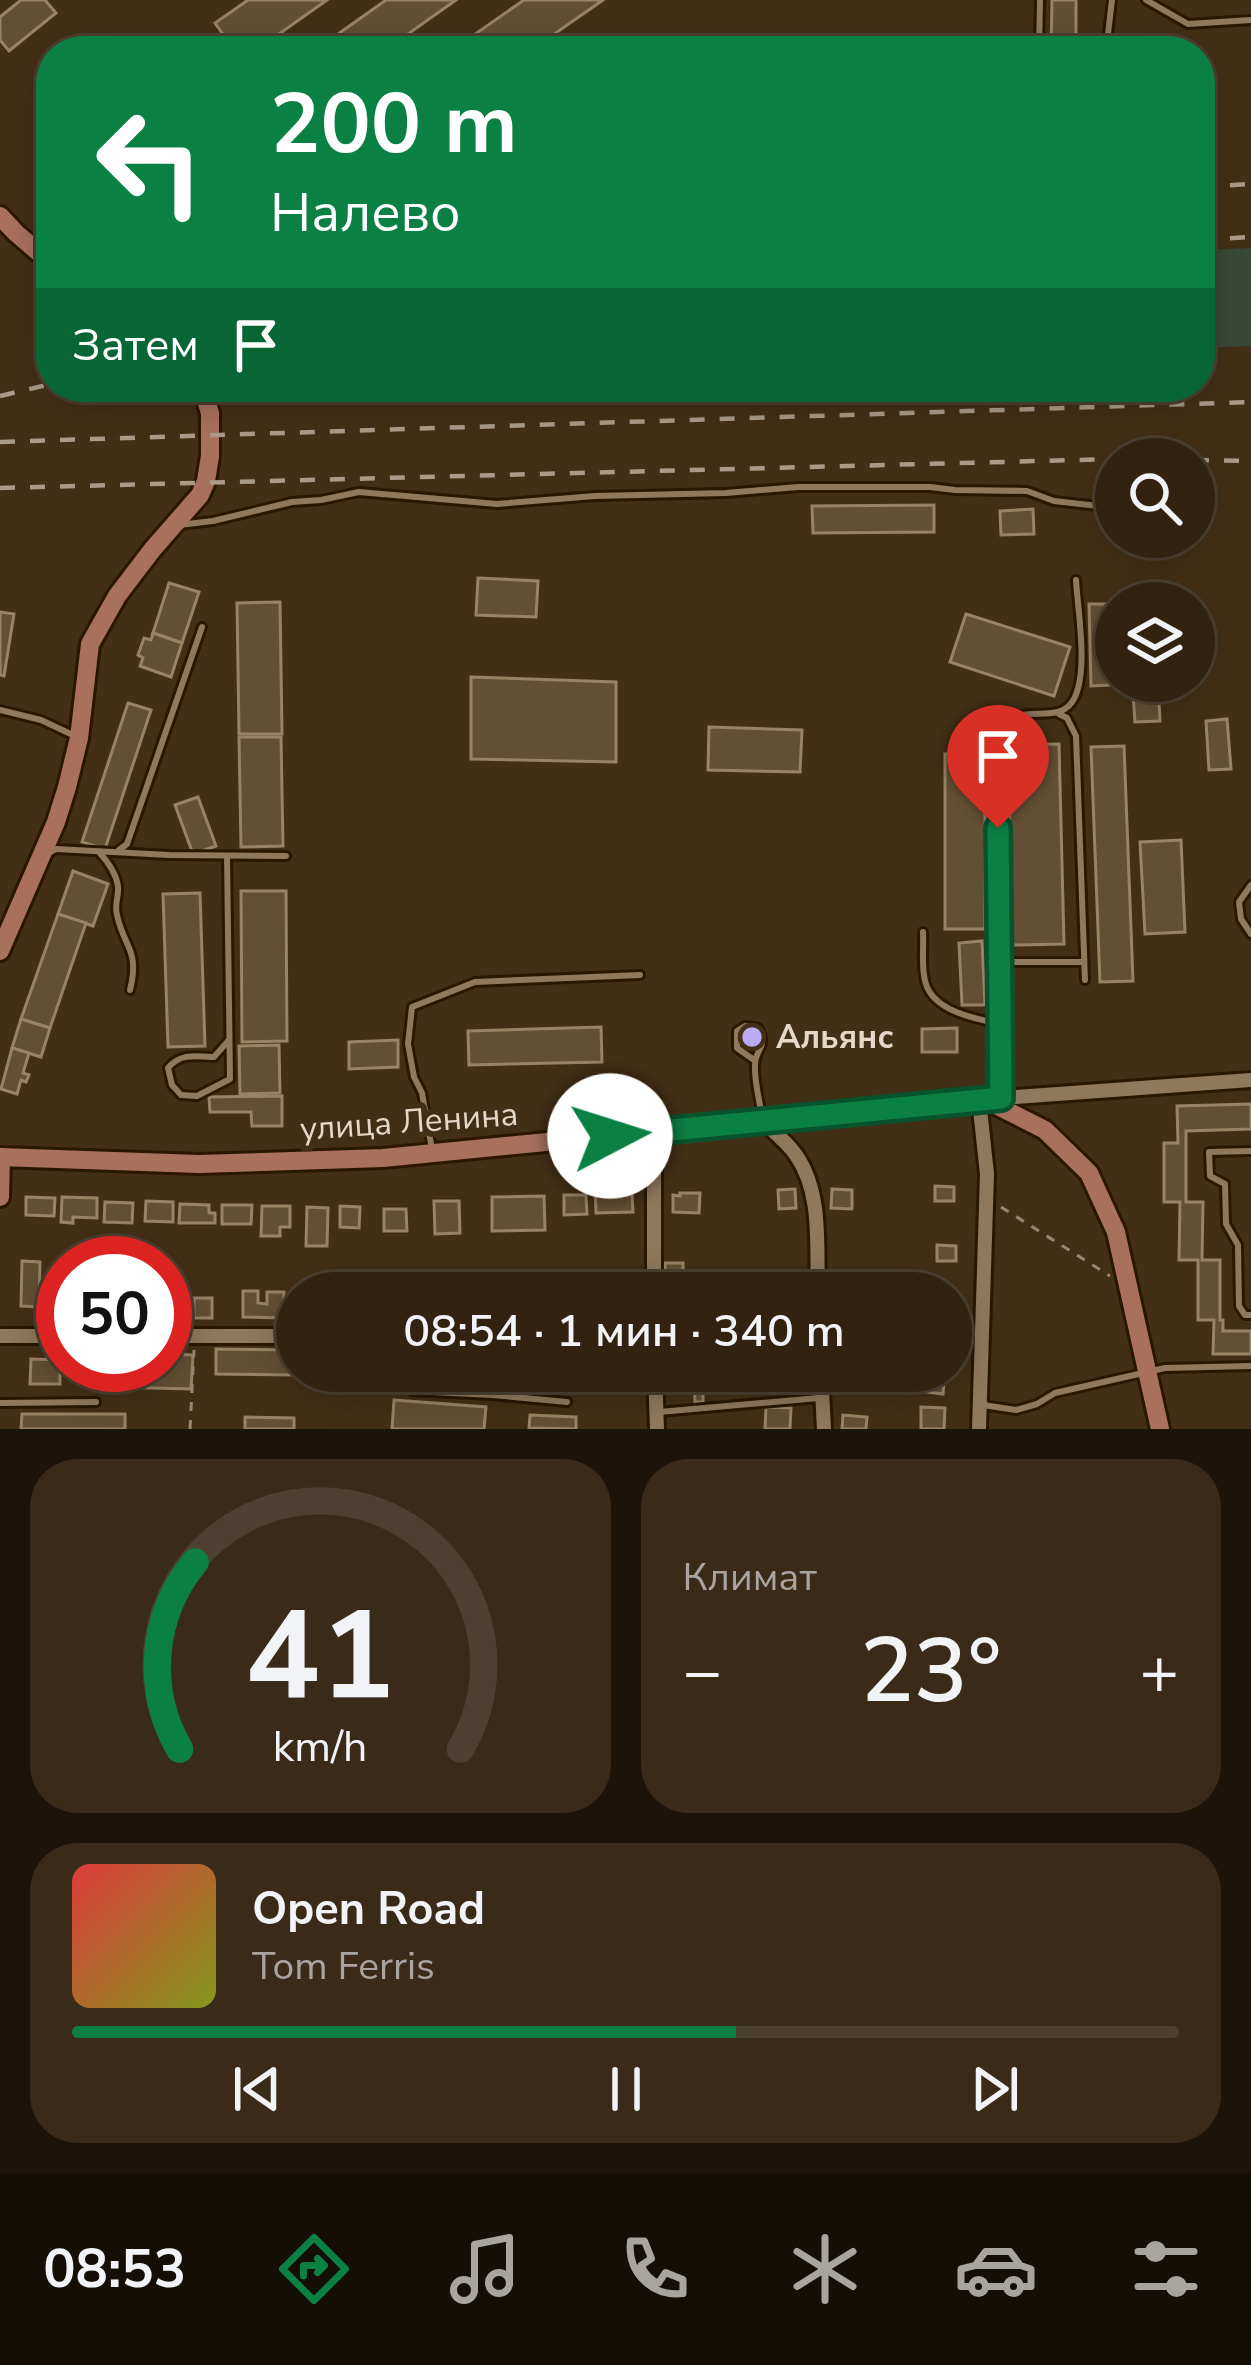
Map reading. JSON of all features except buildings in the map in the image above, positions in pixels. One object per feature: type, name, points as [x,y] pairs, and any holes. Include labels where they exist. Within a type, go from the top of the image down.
[{"type":"main road","points":[[0,216],[36,250]]},
{"type":"main road","points":[[0,951],[5,923],[40,857],[67,787],[79,737],[90,644],[117,596],[200,495],[206,481],[211,437],[207,402]]},
{"type":"main road","points":[[988,1099],[1045,1130],[1088,1173],[1116,1232],[1160,1429]]},
{"type":"main road","name":"улица Ленина","points":[[0,1157],[199,1164],[383,1158],[988,1099]]},
{"type":"main road","points":[[0,1157],[0,1197]]},
{"type":"street","name":"улица Ленина","points":[[988,1099],[1251,1080]]},
{"type":"street","points":[[979,1429],[988,1099]]},
{"type":"street","points":[[763,1121],[793,1150],[808,1177],[814,1198],[817,1272]]},
{"type":"street","points":[[654,1132],[654,1272]]},
{"type":"street","points":[[0,1336],[36,1336]]},
{"type":"street","points":[[195,1336],[276,1336]]},
{"type":"street","points":[[823,1392],[824,1429]]},
{"type":"lane","points":[[1039,36],[1040,0]]},
{"type":"lane","points":[[1108,36],[1112,0]]},
{"type":"lane","points":[[1146,0],[1188,24],[1251,20]]},
{"type":"lane","points":[[174,525],[359,492],[497,504],[798,487],[930,487],[1028,491],[1054,501],[1095,506]]},
{"type":"lane","points":[[1059,714],[1077,694],[1076,580]]},
{"type":"lane","points":[[116,853],[127,844],[202,628]]},
{"type":"lane","points":[[0,710],[41,720],[79,737]]},
{"type":"lane","points":[[988,1099],[1000,1024],[997,739],[1000,728],[1021,713],[1059,714],[1067,718],[1076,736],[1085,980]]},
{"type":"lane","points":[[40,857],[56,849],[286,856]]},
{"type":"lane","points":[[99,852],[110,864],[118,886],[117,920],[129,943],[135,971],[130,990]]},
{"type":"lane","points":[[227,856],[230,1040],[230,1079],[197,1096],[181,1095],[172,1085],[168,1068],[174,1060],[214,1057],[230,1040]]},
{"type":"lane","points":[[1251,885],[1239,902],[1241,919],[1251,934]]},
{"type":"lane","points":[[923,932],[929,991],[960,1013],[1000,1024]]},
{"type":"lane","points":[[999,962],[1084,962]]},
{"type":"lane","points":[[432,1153],[408,1044],[412,1007],[475,982],[640,975]]},
{"type":"lane","points":[[754,1060],[737,1048],[737,1031],[745,1026],[763,1034],[764,1043],[754,1060],[763,1121]]},
{"type":"lane","points":[[1251,1150],[1209,1151],[1210,1176],[1225,1184],[1226,1224],[1238,1245],[1239,1306],[1245,1316],[1251,1315]]},
{"type":"lane","points":[[980,1405],[1016,1410],[1055,1393],[1165,1368],[1251,1366]]},
{"type":"lane","points":[[432,1392],[567,1402]]},
{"type":"lane","points":[[657,1421],[823,1398]]},
{"type":"lane","points":[[0,1403],[96,1402]]},
{"type":"path","points":[[984,1197],[1129,1288]]},
{"type":"path","points":[[190,1429],[195,1336]]},
{"type":"green space","points":[[1251,248],[1251,346],[1215,347],[1215,249]]},
{"type":"railway","points":[[1215,186],[1251,184]]},
{"type":"railway","points":[[1215,239],[1251,237]]},
{"type":"railway","points":[[0,396],[36,388]]},
{"type":"railway","points":[[0,442],[1251,402]]},
{"type":"railway","points":[[0,488],[1095,460]]},
{"type":"railway","points":[[1215,460],[1251,461]]},
{"type":"place","name":"Альянс","points":[[752,1037]]},
{"type":"route","points":[[610,1136],[1001,1098],[998,828]]}]
